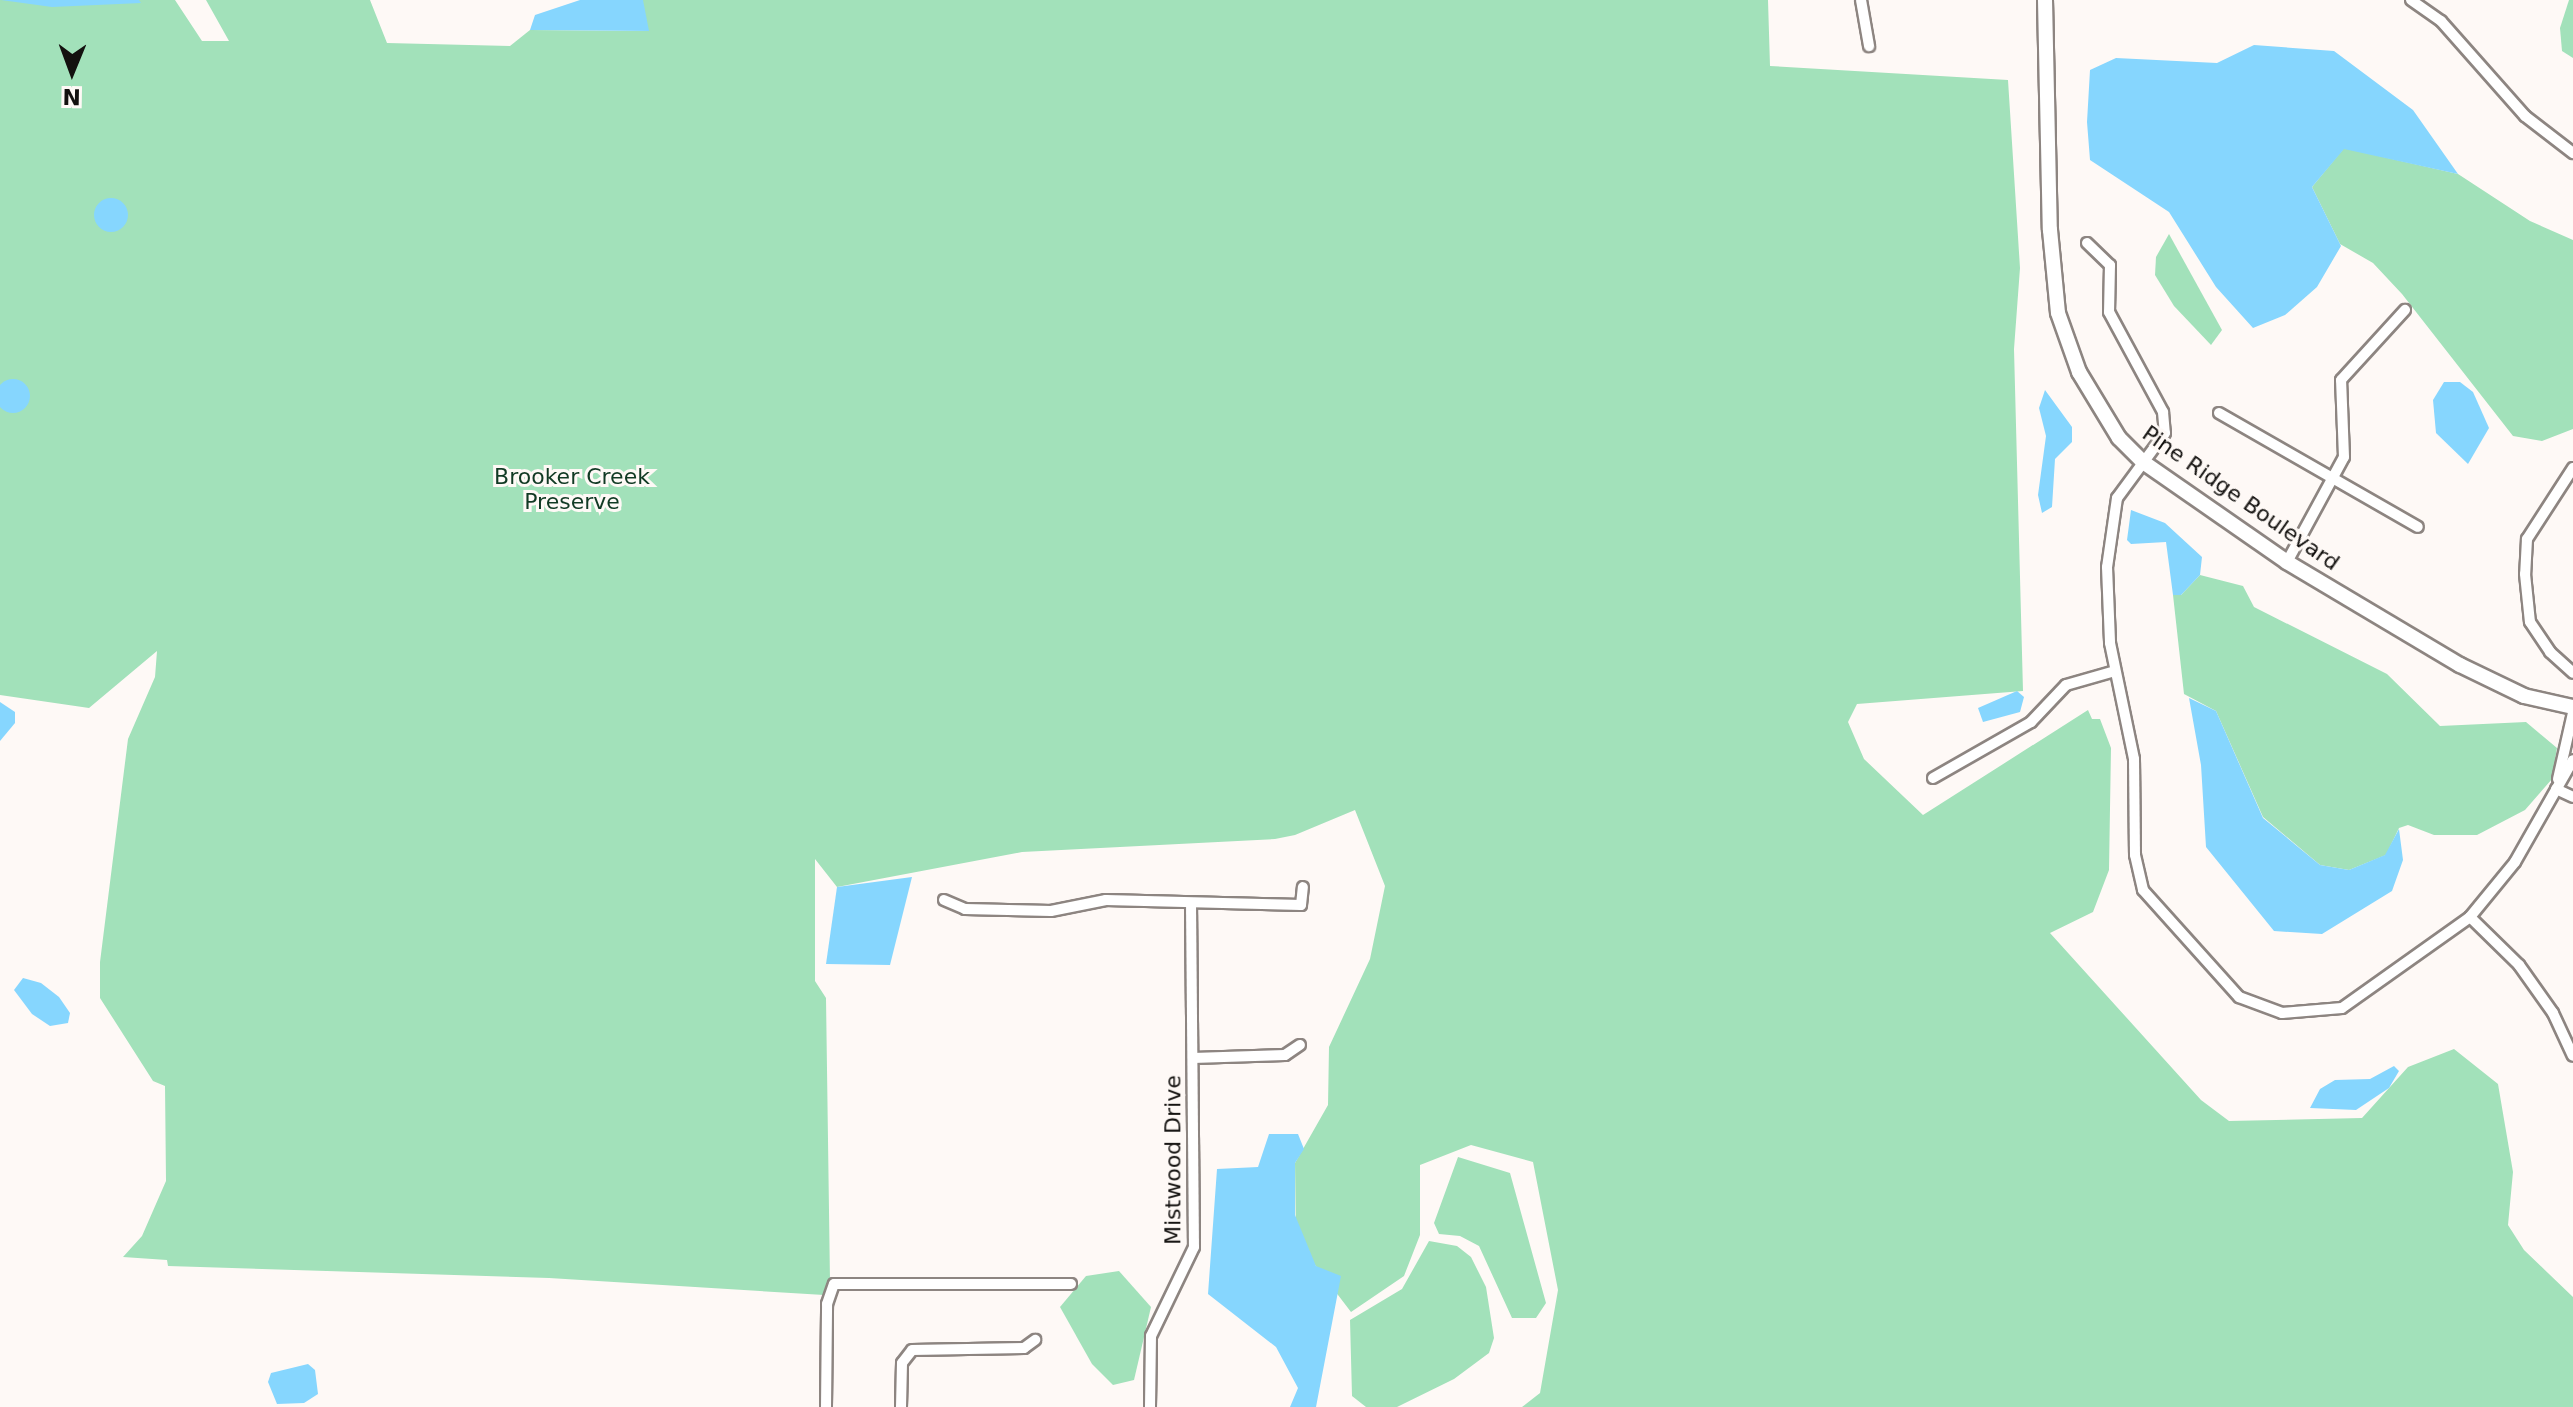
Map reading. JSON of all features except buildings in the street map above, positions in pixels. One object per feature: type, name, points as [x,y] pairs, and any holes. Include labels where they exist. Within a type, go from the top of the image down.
[{"type":"street","points":[[1861,0],[1869,46]]},
{"type":"street","name":"Pine Ridge Boulevard","points":[[2045,0],[2050,230],[2058,313],[2091,396],[2119,438],[2143,462],[2287,562],[2460,665],[2524,696],[2573,710]]},
{"type":"street","points":[[2411,0],[2441,21],[2525,116],[2573,153]]},
{"type":"street","points":[[2087,243],[2110,265],[2109,312],[2163,412],[2165,433],[2112,510],[2107,612],[2115,671],[2134,759],[2135,855],[2143,890],[2239,997],[2282,1013],[2342,1008],[2470,917],[2515,862],[2573,760]]},
{"type":"street","points":[[2287,562],[2344,457],[2341,380],[2405,310]]},
{"type":"street","points":[[2219,413],[2418,527]]},
{"type":"street","points":[[2573,468],[2527,539],[2525,574],[2530,622],[2573,673]]},
{"type":"street","points":[[1933,778],[2031,722],[2066,685],[2115,671]]},
{"type":"street","points":[[2556,789],[2573,710]]},
{"type":"street","points":[[2556,789],[2573,797]]},
{"type":"street","points":[[944,900],[965,909],[1051,911],[1106,900],[1301,905],[1303,887]]},
{"type":"street","name":"Mistwood Drive","points":[[1150,1407],[1151,1336],[1194,1247],[1191,903]]},
{"type":"street","points":[[2470,917],[2519,965],[2553,1013],[2573,1056]]},
{"type":"street","points":[[1193,1058],[1285,1055],[1300,1045]]},
{"type":"street","points":[[826,1407],[827,1304],[834,1284],[1071,1284]]},
{"type":"street","points":[[901,1407],[902,1363],[912,1350],[1024,1348],[1035,1340]]},
{"type":"green space","name":"Brooker Creek Preserve","points":[[0,0],[175,0],[202,41],[229,41],[206,0],[370,0],[387,43],[510,46],[530,30],[648,31],[640,0],[1768,0],[1770,66],[2008,80],[2020,268],[2014,349],[2023,691],[1857,704],[1848,722],[1864,759],[1923,815],[2088,710],[2092,719],[2100,719],[2111,748],[2109,870],[2093,912],[2050,933],[2201,1100],[2229,1121],[2362,1118],[2408,1067],[2454,1049],[2498,1084],[2513,1172],[2508,1225],[2524,1250],[2573,1297],[2573,1407],[1522,1407],[1540,1393],[1558,1290],[1533,1162],[1471,1145],[1420,1165],[1420,1235],[1404,1276],[1351,1312],[1296,1240],[1295,1163],[1328,1105],[1329,1047],[1370,959],[1385,886],[1355,810],[1295,835],[1275,839],[1022,852],[837,887],[815,859],[815,981],[826,998],[830,1281],[824,1295],[549,1278],[168,1266],[167,1260],[123,1257],[142,1236],[166,1181],[165,1086],[153,1081],[100,998],[100,962],[128,739],[155,677],[157,651],[89,708],[0,695]]},
{"type":"green space","points":[[2569,0],[2573,0],[2573,58],[2562,51],[2560,28]]},
{"type":"green space","points":[[2344,148],[2458,174],[2530,221],[2573,240],[2573,429],[2542,441],[2513,436],[2402,294],[2373,263],[2340,244],[2312,187]]},
{"type":"green space","points":[[2169,234],[2222,330],[2211,345],[2174,306],[2155,275],[2156,257]]},
{"type":"green space","points":[[2200,575],[2243,586],[2254,607],[2387,674],[2440,726],[2526,722],[2557,748],[2552,779],[2525,810],[2477,835],[2434,835],[2408,825],[2399,828],[2386,855],[2349,870],[2320,865],[2263,817],[2216,711],[2184,694],[2173,595],[2181,595]]},
{"type":"green space","points":[[1458,1157],[1510,1173],[1546,1303],[1536,1318],[1512,1318],[1479,1246],[1460,1236],[1439,1234],[1434,1223]]},
{"type":"green space","points":[[1429,1241],[1457,1246],[1471,1257],[1486,1287],[1494,1338],[1489,1353],[1454,1379],[1397,1407],[1366,1407],[1352,1396],[1350,1320],[1402,1289]]},
{"type":"green space","points":[[1119,1271],[1151,1307],[1134,1380],[1113,1385],[1092,1364],[1060,1307],[1086,1276]]},
{"type":"water","points":[[1,0],[139,0],[141,3],[52,7]]},
{"type":"water","points":[[580,0],[643,0],[649,31],[530,30],[535,15]]},
{"type":"water","points":[[2254,45],[2334,51],[2413,110],[2458,174],[2344,149],[2312,187],[2341,246],[2317,287],[2285,315],[2253,328],[2216,287],[2169,212],[2090,160],[2087,122],[2090,70],[2116,58],[2217,63]]},
{"type":"water","points":[[111,198],[123,203],[128,215],[123,227],[111,232],[99,227],[94,215],[99,203]]},
{"type":"water","points":[[13,379],[25,384],[30,396],[25,408],[13,413],[1,408],[-4,396],[1,384]]},
{"type":"water","points":[[2444,382],[2460,382],[2473,392],[2489,428],[2468,464],[2436,433],[2433,400]]},
{"type":"water","points":[[2045,390],[2072,427],[2072,442],[2055,459],[2052,507],[2042,513],[2038,495],[2046,436],[2039,408]]},
{"type":"water","points":[[2131,510],[2165,523],[2202,557],[2200,575],[2181,595],[2173,595],[2166,542],[2131,544],[2127,540]]},
{"type":"water","points":[[2017,691],[2024,697],[2020,712],[1983,722],[1978,708]]},
{"type":"water","points":[[2189,698],[2216,711],[2263,818],[2320,865],[2349,870],[2385,855],[2399,829],[2403,860],[2392,891],[2322,934],[2274,931],[2206,847],[2201,765]]},
{"type":"water","points":[[0,702],[15,712],[15,723],[0,741]]},
{"type":"water","points":[[912,877],[890,965],[826,964],[837,887]]},
{"type":"water","points":[[23,978],[41,983],[59,997],[70,1013],[68,1023],[50,1026],[32,1014],[14,990]]},
{"type":"water","points":[[2394,1066],[2399,1071],[2389,1088],[2356,1110],[2310,1108],[2320,1089],[2335,1080],[2370,1079]]},
{"type":"water","points":[[1269,1134],[1298,1134],[1304,1149],[1295,1163],[1295,1215],[1316,1266],[1341,1276],[1316,1407],[1290,1407],[1298,1388],[1276,1347],[1208,1294],[1217,1169],[1258,1167]]},
{"type":"water","points":[[308,1364],[315,1370],[318,1394],[304,1403],[277,1404],[268,1382],[271,1373]]}]
